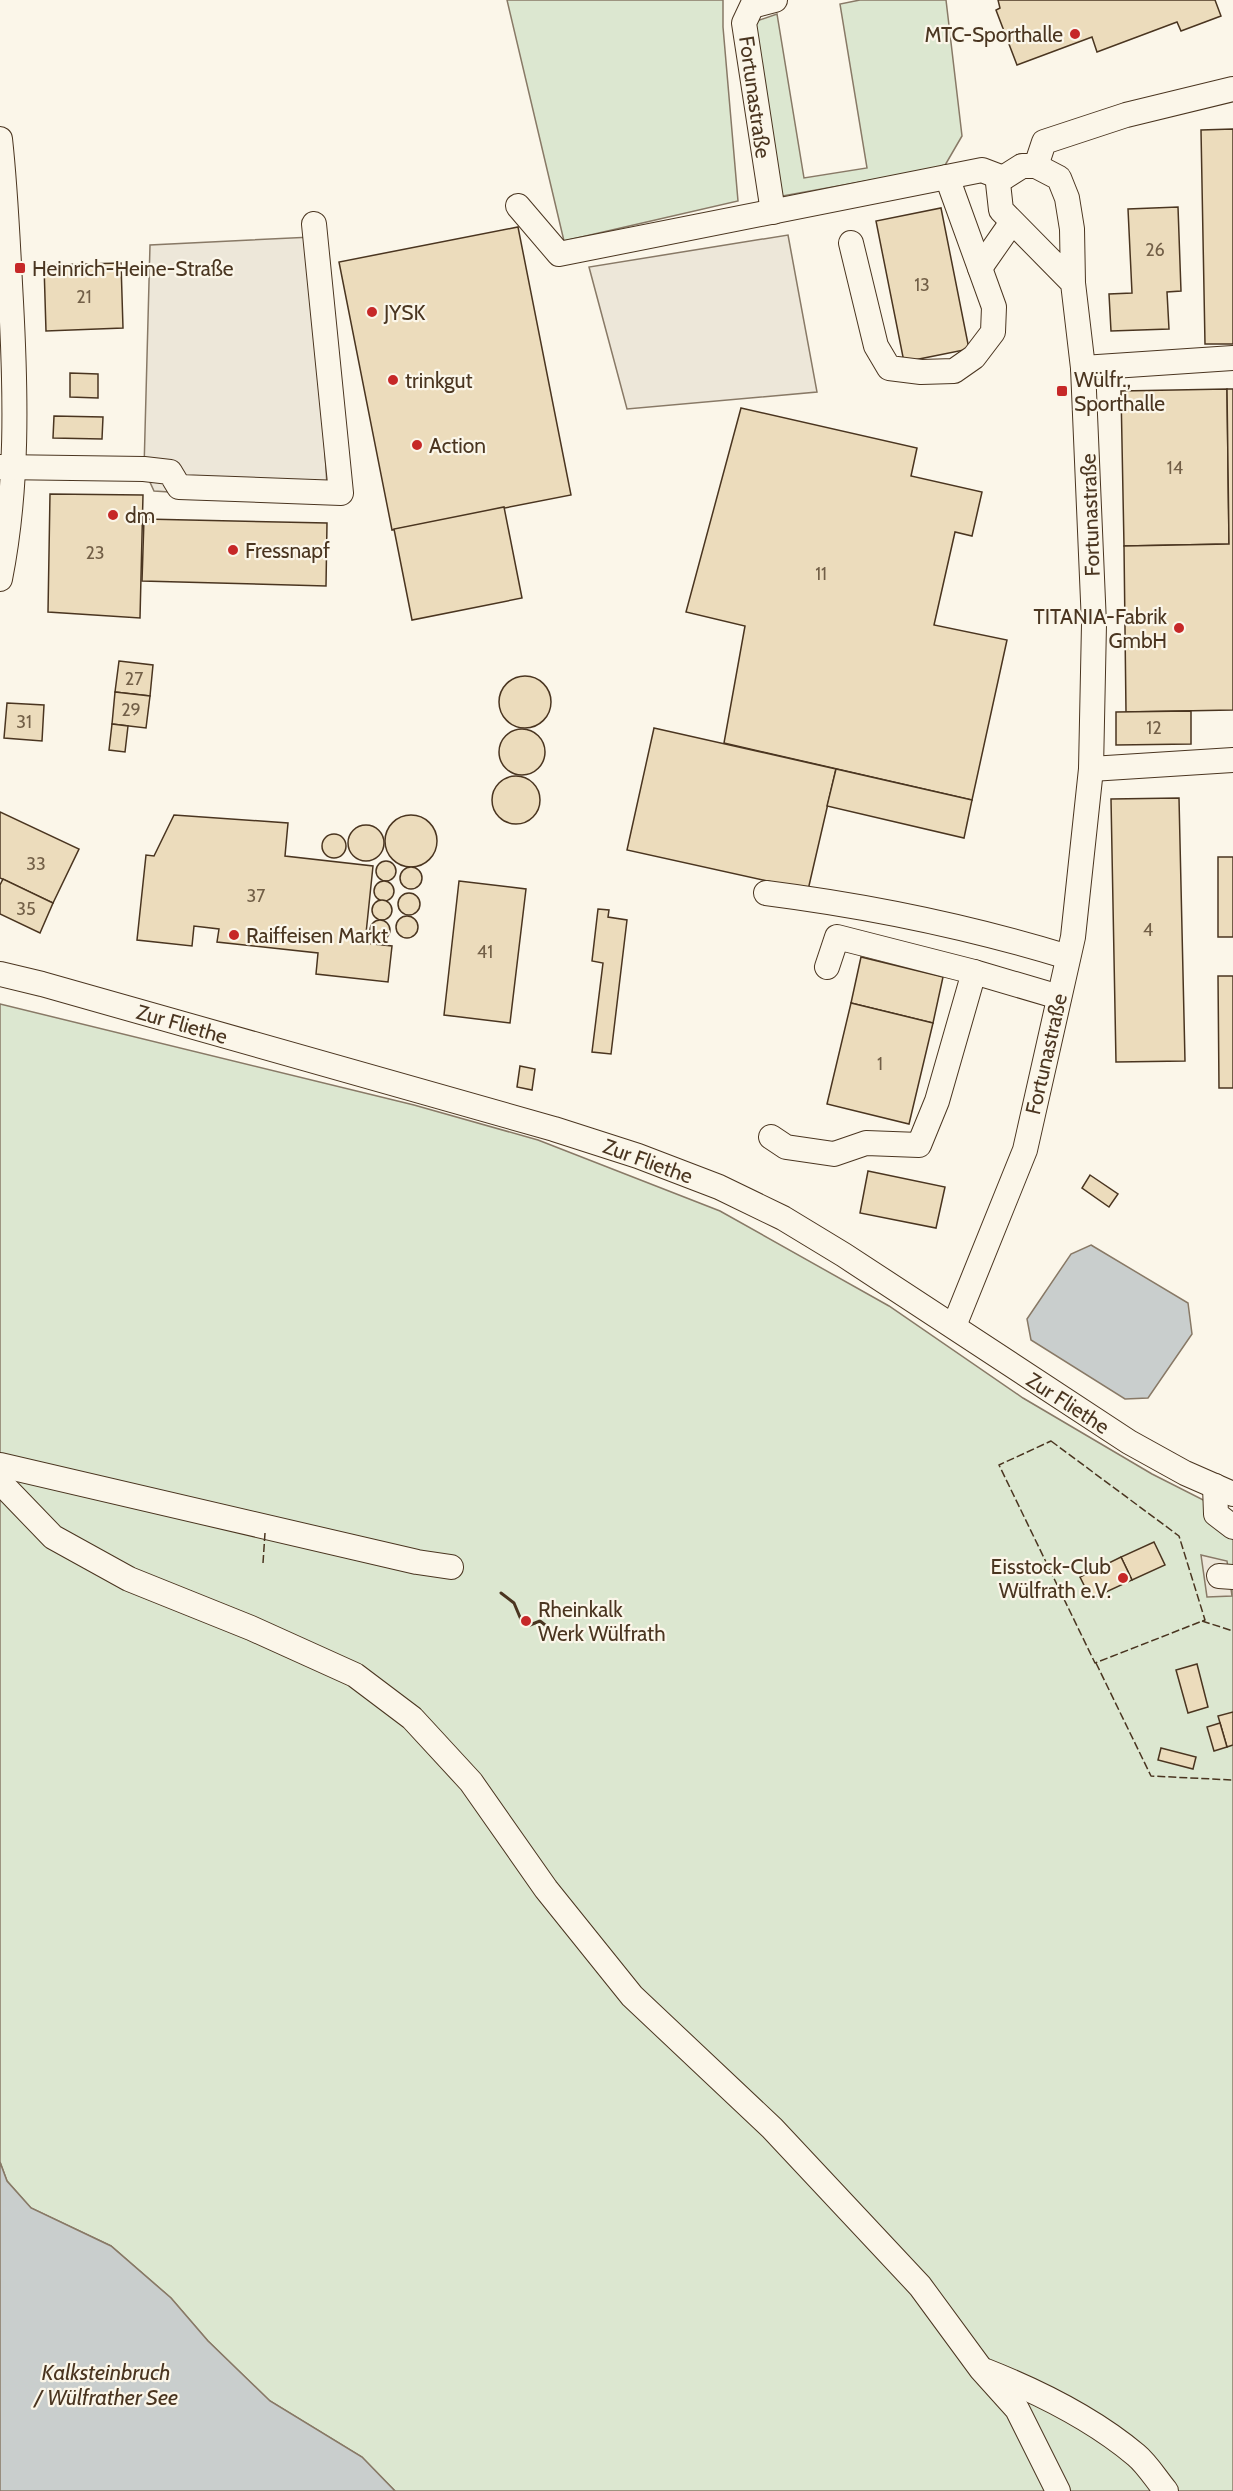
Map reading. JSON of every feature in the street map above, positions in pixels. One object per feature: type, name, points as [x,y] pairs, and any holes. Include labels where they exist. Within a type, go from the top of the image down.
[{"type":"street","name":"Fortunastraße","points":[[773,212],[744,23],[752,6],[775,0]]},
{"type":"street","points":[[1073,283],[1001,210],[998,183],[1022,166],[1036,166],[1044,142],[1126,115],[1233,89]]},
{"type":"street","points":[[0,139],[15,371],[15,427],[7,466],[5,554],[0,579]]},
{"type":"street","name":"Fortunastraße","points":[[954,1326],[1025,1150],[1073,938],[1091,769],[1094,624],[1083,368],[1073,283],[1072,229],[1067,198],[1059,178],[1036,166]]},
{"type":"street","points":[[518,206],[559,254],[982,170],[1003,178]]},
{"type":"street","points":[[851,243],[876,346],[889,368],[921,372],[954,371],[974,357],[993,332],[994,307],[947,177]]},
{"type":"street","points":[[980,268],[1012,222]]},
{"type":"street","points":[[7,466],[144,469],[170,472],[178,487],[340,494],[314,224]]},
{"type":"street","points":[[1083,368],[1233,358]]},
{"type":"street","points":[[1091,769],[1233,760]]},
{"type":"street","points":[[766,893],[849,904],[1030,945],[1068,957]]},
{"type":"street","points":[[827,967],[837,937],[974,972],[1059,997]]},
{"type":"street","points":[[771,1137],[786,1147],[834,1154],[866,1143],[919,1145],[936,1101],[974,972]]},
{"type":"street","name":"Zur Fliethe","points":[[0,974],[554,1129],[638,1156],[719,1187],[783,1218],[844,1255],[1130,1442],[1185,1473],[1224,1490]]},
{"type":"street","points":[[0,1465],[417,1562],[451,1567]]},
{"type":"street","points":[[0,1482],[53,1537],[129,1579],[251,1628],[355,1675],[411,1718],[471,1782],[546,1889],[632,1996],[772,2128],[920,2286],[981,2369],[1017,2409],[1058,2491]]},
{"type":"street","points":[[1224,1490],[1216,1514],[1233,1527]]},
{"type":"street","points":[[981,2369],[1040,2392],[1095,2427],[1137,2456],[1166,2491]]},
{"type":"green space","points":[[507,0],[723,0],[723,27],[738,201],[564,241]]},
{"type":"green space","points":[[860,0],[946,0],[962,136],[944,167],[777,197],[748,24],[777,14],[804,178],[867,168],[840,4]]},
{"type":"green space","points":[[0,1004],[414,1105],[538,1140],[720,1211],[889,1306],[1023,1398],[1152,1474],[1233,1515],[1233,2491],[395,2491],[362,2457],[270,2401],[208,2341],[171,2298],[111,2246],[31,2208],[7,2181],[0,2162]]},
{"type":"shaded area","points":[[788,235],[817,392],[627,409],[589,267]]},
{"type":"shaded area","points":[[312,237],[328,502],[154,491],[144,469],[150,245]]},
{"type":"shaded area","points":[[1201,1555],[1227,1561],[1232,1596],[1207,1597]]},
{"type":"water","points":[[1091,1245],[1188,1303],[1192,1334],[1148,1398],[1125,1399],[1031,1340],[1027,1319],[1071,1254]]},
{"type":"water","name":"Kalksteinbruch / Wülfrather See","points":[[0,2162],[7,2181],[31,2208],[111,2246],[171,2298],[208,2341],[270,2401],[362,2457],[395,2491],[0,2491]]},
{"type":"building","name":"MTC-Sporthalle","points":[[998,0],[1215,0],[1221,16],[1181,31],[1177,22],[1097,52],[1092,37],[1017,65],[996,10],[1000,8]]},
{"type":"building","points":[[1233,129],[1233,344],[1205,344],[1201,130]]},
{"type":"building","points":[[1178,207],[1181,291],[1167,292],[1169,329],[1111,331],[1109,294],[1132,293],[1128,209]]},
{"type":"building","points":[[941,208],[969,349],[904,362],[876,221]]},
{"type":"building","points":[[518,227],[571,495],[392,530],[339,262]]},
{"type":"building","points":[[121,263],[123,328],[46,331],[44,265]]},
{"type":"building","points":[[70,373],[98,374],[98,398],[70,397]]},
{"type":"building","points":[[1227,389],[1229,544],[1124,546],[1121,391]]},
{"type":"building","name":"TITANIA-Fabrik GmbH","points":[[1227,389],[1233,389],[1233,710],[1126,712],[1124,546],[1229,544]]},
{"type":"building","points":[[741,408],[917,448],[911,476],[982,492],[972,536],[955,532],[934,625],[1007,640],[972,800],[724,743],[745,626],[686,612]]},
{"type":"building","points":[[54,416],[103,417],[102,439],[53,438]]},
{"type":"building","points":[[50,494],[143,495],[140,618],[48,612]]},
{"type":"building","points":[[504,507],[522,598],[412,620],[394,529]]},
{"type":"building","points":[[144,519],[327,523],[326,586],[142,581]]},
{"type":"building","points":[[119,661],[153,665],[150,696],[115,692]]},
{"type":"building","points":[[520,676],[530,676],[544,683],[551,702],[544,721],[530,728],[520,728],[510,724],[503,717],[499,707],[499,697],[503,687],[510,680]]},
{"type":"building","points":[[115,692],[150,696],[146,728],[112,724]]},
{"type":"building","points":[[7,703],[44,705],[42,741],[4,738]]},
{"type":"building","points":[[1191,711],[1191,744],[1116,745],[1116,712]]},
{"type":"building","points":[[112,724],[128,726],[125,752],[109,750]]},
{"type":"building","points":[[654,728],[836,769],[808,890],[627,850]]},
{"type":"building","points":[[522,729],[538,736],[545,752],[538,768],[522,775],[506,768],[499,752],[506,736]]},
{"type":"building","points":[[836,769],[972,800],[964,838],[827,806]]},
{"type":"building","points":[[511,776],[521,776],[533,783],[540,795],[540,805],[533,817],[521,824],[511,824],[496,813],[492,805],[492,795],[503,780]]},
{"type":"building","points":[[1179,798],[1185,1061],[1116,1062],[1111,799]]},
{"type":"building","points":[[0,812],[79,849],[53,903],[0,878]]},
{"type":"building","points":[[174,815],[288,823],[285,856],[373,866],[365,943],[392,946],[388,982],[316,974],[318,953],[217,942],[219,929],[194,926],[192,946],[137,940],[146,855],[154,856]]},
{"type":"building","points":[[406,815],[416,815],[430,822],[437,841],[430,860],[416,867],[406,867],[396,863],[389,856],[385,846],[385,836],[389,826],[396,819]]},
{"type":"building","points":[[366,825],[379,830],[384,843],[379,856],[366,861],[353,856],[348,843],[353,830]]},
{"type":"building","points":[[334,834],[342,838],[346,846],[342,854],[334,858],[326,854],[322,846],[326,838]]},
{"type":"building","points":[[1218,857],[1233,857],[1233,937],[1218,937]]},
{"type":"building","points":[[386,861],[393,864],[396,871],[393,878],[386,881],[379,878],[376,871],[379,864]]},
{"type":"building","points":[[411,867],[419,870],[422,878],[419,886],[411,889],[403,886],[400,878],[403,870]]},
{"type":"building","points":[[3,879],[53,903],[40,933],[0,914],[0,885]]},
{"type":"building","points":[[384,881],[391,884],[394,891],[391,898],[384,901],[377,898],[374,891],[377,884]]},
{"type":"building","points":[[459,881],[526,889],[510,1023],[444,1015]]},
{"type":"building","points":[[409,893],[417,896],[420,904],[417,912],[409,915],[401,912],[398,904],[401,896]]},
{"type":"building","points":[[382,900],[389,903],[392,910],[389,917],[382,920],[375,917],[372,910],[375,903]]},
{"type":"building","points":[[598,909],[609,910],[608,917],[627,920],[611,1054],[592,1052],[603,963],[592,961]]},
{"type":"building","points":[[407,916],[415,919],[418,927],[415,935],[407,938],[399,935],[396,927],[399,919]]},
{"type":"building","points":[[380,920],[387,923],[390,930],[387,937],[380,940],[373,937],[370,930],[373,923]]},
{"type":"building","points":[[861,957],[943,977],[933,1023],[851,1003]]},
{"type":"building","points":[[1218,976],[1233,976],[1233,1088],[1219,1088]]},
{"type":"building","points":[[851,1003],[933,1023],[909,1124],[827,1104]]},
{"type":"building","points":[[520,1066],[535,1069],[532,1090],[517,1087]]},
{"type":"building","points":[[868,1171],[945,1187],[936,1228],[860,1213]]},
{"type":"building","points":[[1090,1175],[1118,1194],[1109,1207],[1082,1188]]},
{"type":"building","points":[[1154,1542],[1165,1565],[1132,1580],[1121,1557]]},
{"type":"building","points":[[1121,1557],[1132,1580],[1091,1599],[1080,1577]]},
{"type":"building","points":[[1197,1664],[1208,1707],[1188,1713],[1176,1670]]},
{"type":"building","points":[[1233,1712],[1233,1745],[1227,1747],[1218,1716]]},
{"type":"building","points":[[1220,1723],[1227,1747],[1214,1751],[1207,1727]]},
{"type":"building","points":[[1161,1748],[1196,1757],[1193,1769],[1158,1760]]},
{"type":"fence","points":[[1051,1441],[1179,1536],[1205,1620],[1095,1663],[999,1465],[1051,1441]]},
{"type":"fence","points":[[263,1563],[265,1533]]},
{"type":"fence","points":[[1202,1621],[1233,1631]]},
{"type":"fence","points":[[1096,1663],[1151,1776],[1233,1780]]},
{"type":"wall","points":[[501,1593],[514,1603],[522,1622],[530,1625],[540,1621],[549,1628]]},
{"type":"place","name":"MTC-Sporthalle","points":[[1075,34]]},
{"type":"place","name":"Heinrich-Heine-Straße","points":[[20,268]]},
{"type":"place","name":"JYSK","points":[[372,312]]},
{"type":"place","name":"trinkgut","points":[[393,380]]},
{"type":"place","name":"Wülfr., Sporthalle","points":[[1062,391]]},
{"type":"place","name":"Action","points":[[417,445]]},
{"type":"place","name":"dm","points":[[113,515]]},
{"type":"place","name":"Fressnapf","points":[[233,550]]},
{"type":"place","name":"TITANIA-Fabrik GmbH","points":[[1179,628]]},
{"type":"place","name":"Raiffeisen Markt","points":[[234,935]]},
{"type":"place","name":"Eisstock-Club Wülfrath e.V.","points":[[1123,1578]]},
{"type":"place","name":"Rheinkalk Werk Wülfrath","points":[[526,1621]]}]
